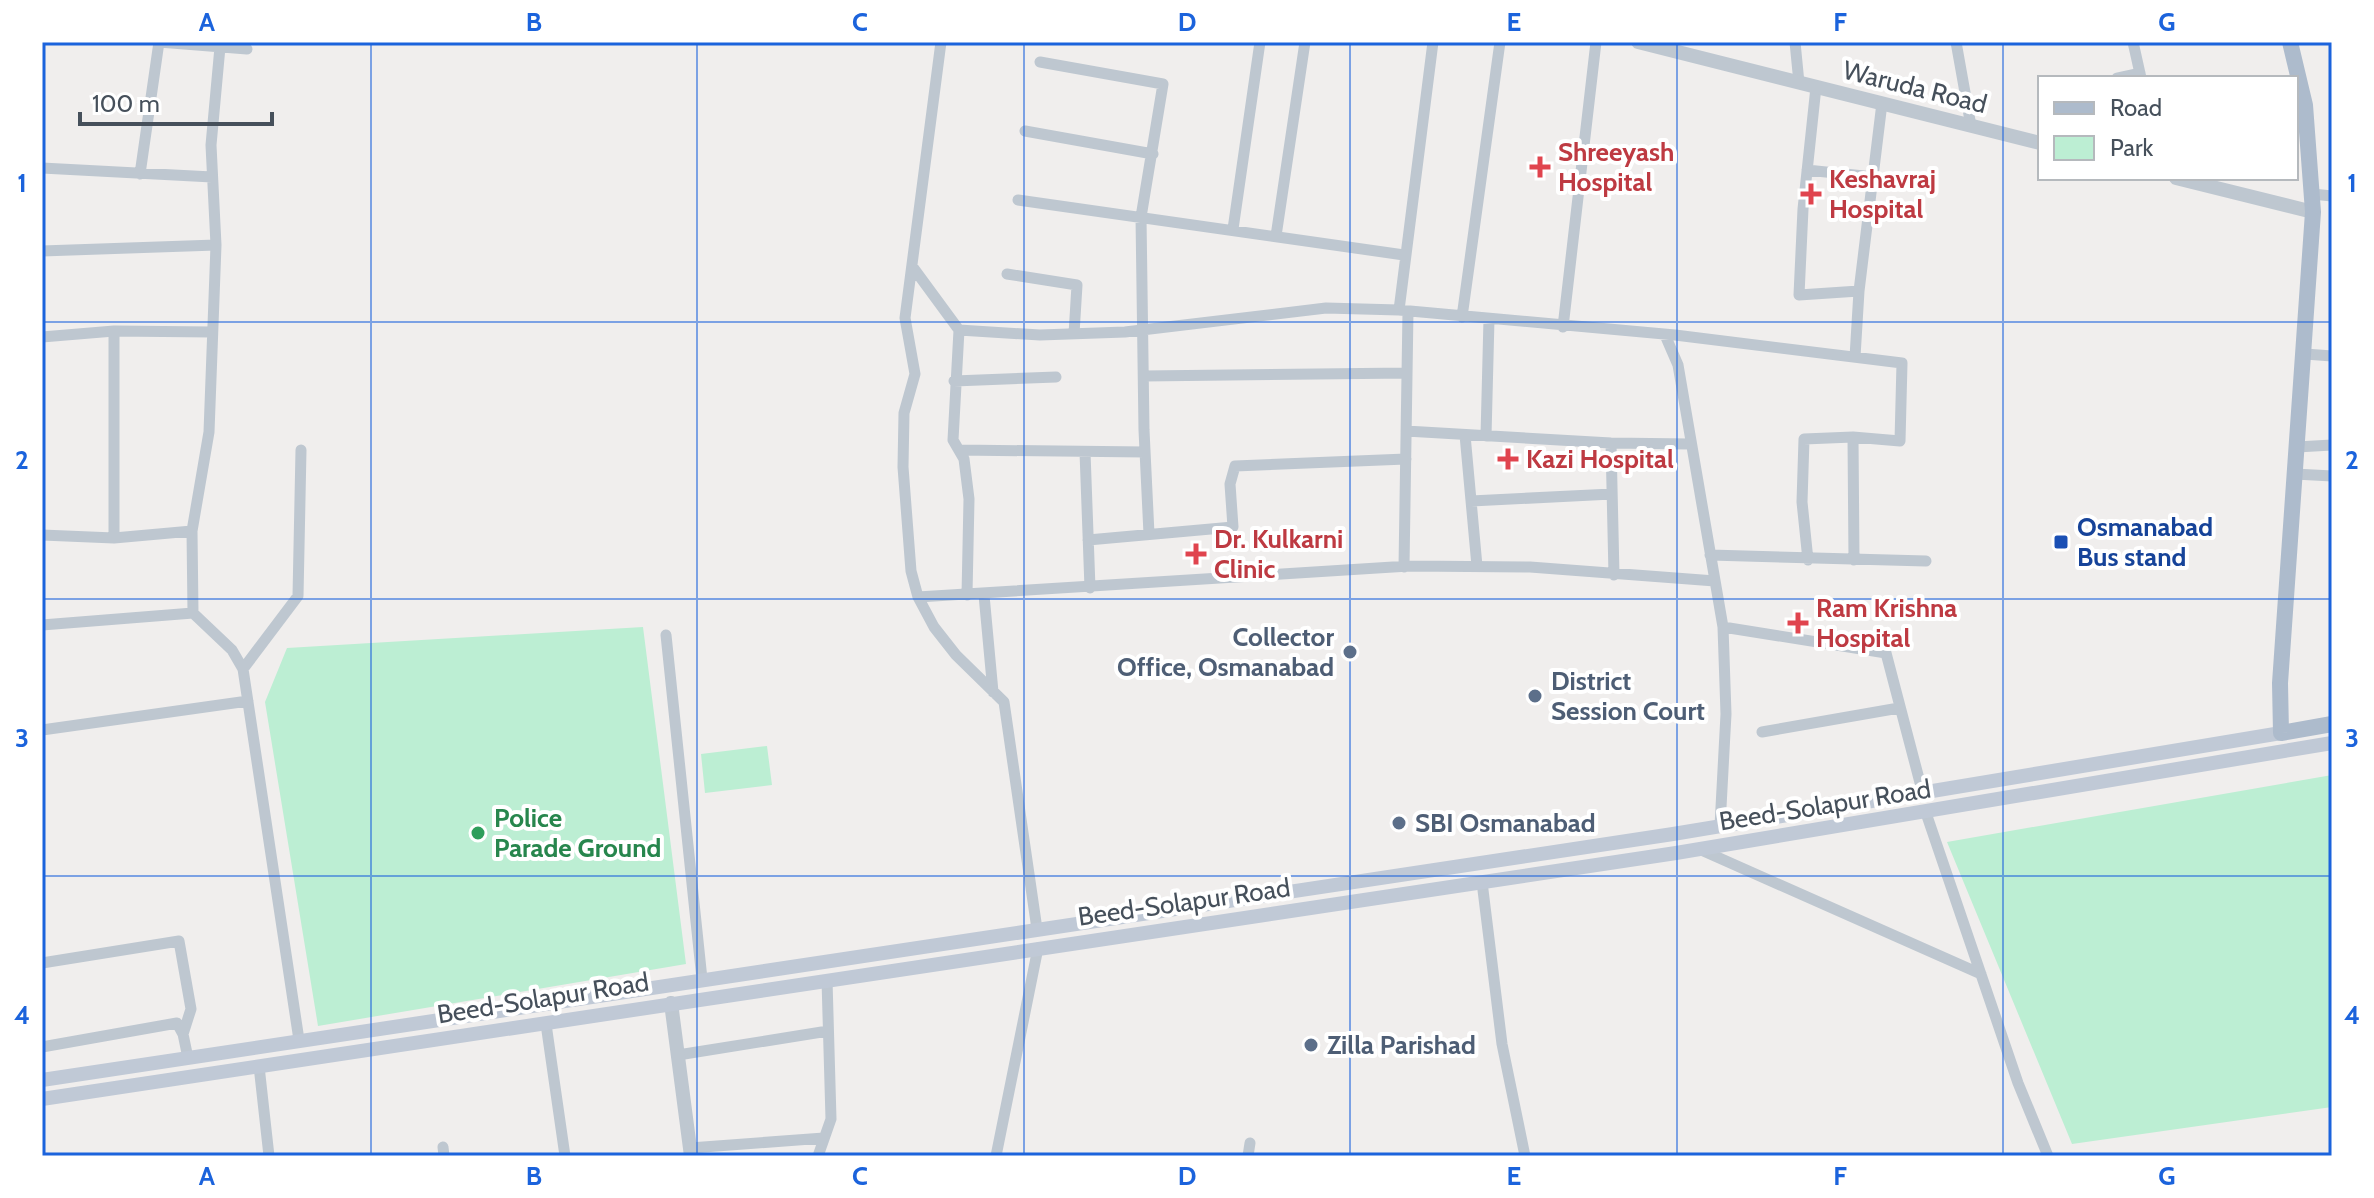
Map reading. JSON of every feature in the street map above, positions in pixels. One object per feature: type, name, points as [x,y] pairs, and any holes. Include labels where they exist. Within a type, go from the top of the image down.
[{"type":"main road","points":[[2290,42],[2305,105],[2313,212],[2280,683],[2281,733],[2332,724]]},
{"type":"main road","name":"Beed-Solapur Road","points":[[42,1080],[1720,826],[2281,733]]},
{"type":"main road","name":"Beed-Solapur Road","points":[[42,1099],[1699,849],[2332,743]]},
{"type":"street","points":[[140,174],[156,42],[247,49]]},
{"type":"street","points":[[941,42],[905,318],[915,374],[904,413],[903,467],[911,571],[918,597],[934,627],[956,655],[1004,702],[1037,929]]},
{"type":"street","points":[[1233,229],[1260,42]]},
{"type":"street","points":[[1276,236],[1305,42]]},
{"type":"street","points":[[1404,567],[1407,373],[1404,255],[1433,42]]},
{"type":"street","points":[[1462,317],[1500,42]]},
{"type":"street","points":[[1563,327],[1596,42]]},
{"type":"street","name":"Waruda Road","points":[[1638,42],[2038,143]]},
{"type":"street","points":[[1795,42],[1799,83]]},
{"type":"street","points":[[1956,42],[1971,126]]},
{"type":"street","points":[[2133,42],[2140,76]]},
{"type":"street","points":[[220,47],[211,145],[216,245],[209,432],[192,531],[193,613],[232,650],[243,669],[299,1040]]},
{"type":"street","points":[[1040,62],[1163,84],[1141,217],[1149,534]]},
{"type":"street","points":[[1816,87],[1799,295],[1859,291]]},
{"type":"street","points":[[1855,357],[1859,291],[1882,103]]},
{"type":"street","points":[[1025,131],[1153,154]]},
{"type":"street","points":[[42,168],[212,177]]},
{"type":"street","points":[[1807,170],[1873,177]]},
{"type":"street","points":[[2184,180],[2313,212]]},
{"type":"street","points":[[2312,194],[2332,196]]},
{"type":"street","points":[[1018,200],[1404,255]]},
{"type":"street","points":[[42,251],[216,245]]},
{"type":"street","points":[[912,266],[959,330],[953,440],[964,459],[969,499],[967,595]]},
{"type":"street","points":[[1007,274],[1077,285],[1074,334]]},
{"type":"street","points":[[959,330],[1074,334],[1326,308],[1403,310],[1665,335],[1902,363],[1900,441],[1853,437],[1804,439],[1802,502],[1808,560]]},
{"type":"street","points":[[1486,436],[1489,319]]},
{"type":"street","points":[[42,337],[114,331],[212,332]]},
{"type":"street","points":[[114,331],[114,538]]},
{"type":"street","points":[[1665,335],[1678,365],[1723,627],[1726,714],[1720,826]]},
{"type":"street","points":[[2305,354],[2332,356]]},
{"type":"street","points":[[1144,376],[1407,373]]},
{"type":"street","points":[[954,381],[1056,377]]},
{"type":"street","points":[[1406,431],[1611,443],[1690,444]]},
{"type":"street","points":[[1465,435],[1477,566]]},
{"type":"street","points":[[1853,437],[1854,560]]},
{"type":"street","points":[[1611,443],[1614,575]]},
{"type":"street","points":[[2297,447],[2332,445]]},
{"type":"street","points":[[243,669],[298,596],[301,450]]},
{"type":"street","points":[[959,450],[1145,452]]},
{"type":"street","points":[[1085,452],[1090,588]]},
{"type":"street","points":[[1088,540],[1233,527],[1230,484],[1235,466],[1406,459]]},
{"type":"street","points":[[2295,474],[2332,476]]},
{"type":"street","points":[[1471,501],[1612,494]]},
{"type":"street","points":[[42,535],[114,538],[192,531]]},
{"type":"street","points":[[1710,555],[1926,561]]},
{"type":"street","points":[[918,597],[1404,567],[1530,567],[1715,581]]},
{"type":"street","points":[[984,595],[993,692]]},
{"type":"street","points":[[42,625],[193,613]]},
{"type":"street","points":[[1723,627],[1886,653],[1923,794]]},
{"type":"street","points":[[666,635],[702,979]]},
{"type":"street","points":[[42,730],[248,701]]},
{"type":"street","points":[[1762,732],[1899,708]]},
{"type":"street","points":[[1926,813],[2018,1083],[2048,1156]]},
{"type":"street","points":[[1699,849],[1981,974]]},
{"type":"street","points":[[1482,882],[1502,1044],[1525,1156]]},
{"type":"street","points":[[42,963],[179,941],[191,1009],[183,1034]]},
{"type":"street","points":[[996,1156],[1038,948]]},
{"type":"street","points":[[818,1156],[831,1119],[827,980]]},
{"type":"street","points":[[671,1003],[691,1152],[824,1138]]},
{"type":"street","points":[[42,1047],[177,1023],[183,1034],[188,1058]]},
{"type":"street","points":[[546,1024],[565,1156]]},
{"type":"street","points":[[678,1055],[828,1031]]},
{"type":"street","points":[[259,1066],[269,1156]]},
{"type":"green space","name":"Police Parade Ground","points":[[643,627],[686,964],[318,1026],[265,702],[287,648]]},
{"type":"green space","points":[[767,746],[772,785],[705,793],[701,754]]},
{"type":"green space","points":[[2332,775],[2332,1107],[2072,1144],[1947,842]]},
{"type":"place","name":"Shreeyash Hospital","points":[[1540,167]]},
{"type":"place","name":"Keshavraj Hospital","points":[[1811,194]]},
{"type":"place","name":"Kazi Hospital","points":[[1508,459]]},
{"type":"place","name":"Osmanabad Bus stand","points":[[2061,542]]},
{"type":"place","name":"Dr. Kulkarni Clinic","points":[[1196,554]]},
{"type":"place","name":"Ram Krishna Hospital","points":[[1798,623]]},
{"type":"place","name":"Collector Office, Osmanabad","points":[[1350,652]]},
{"type":"place","name":"District Session Court","points":[[1535,696]]},
{"type":"place","name":"SBI Osmanabad","points":[[1399,823]]},
{"type":"place","name":"Police Parade Ground","points":[[478,833]]},
{"type":"place","name":"Zilla Parishad","points":[[1311,1045]]}]
